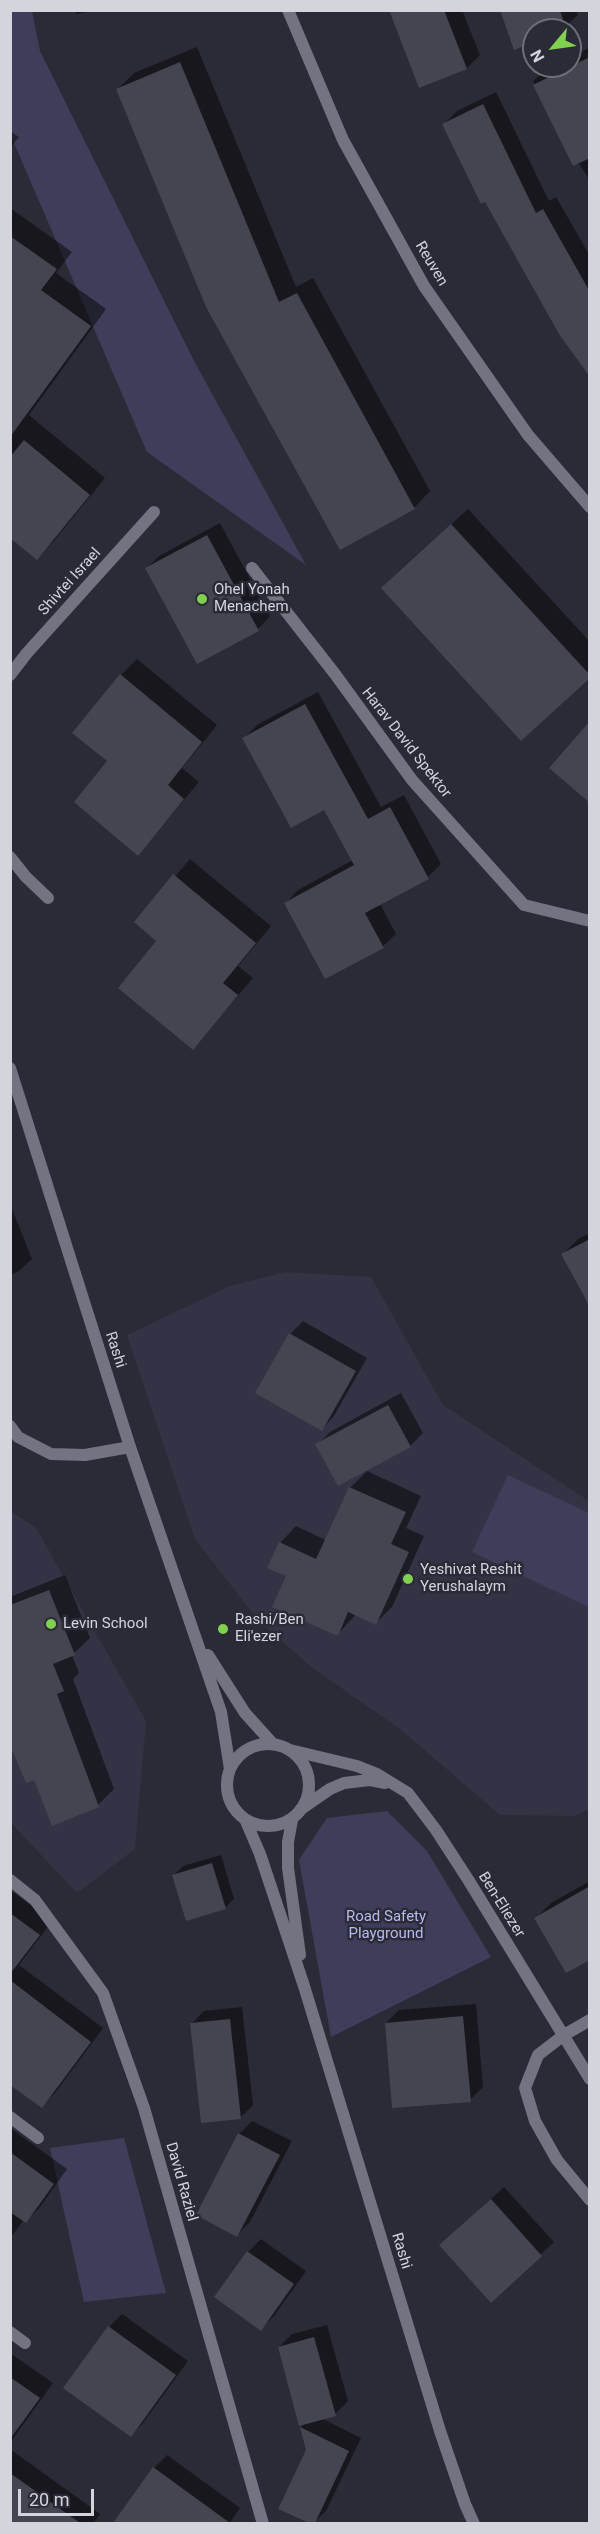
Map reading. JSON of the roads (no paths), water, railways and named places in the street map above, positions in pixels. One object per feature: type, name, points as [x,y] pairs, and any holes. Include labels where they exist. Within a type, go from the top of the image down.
[{"type":"street","name":"Reuven","points":[[288,10],[343,140],[424,286],[528,435],[590,507]]},
{"type":"street","name":"Shivtei Israel","points":[[10,675],[27,653],[154,512]]},
{"type":"street","name":"Harav David Spektor","points":[[252,568],[335,674],[412,780],[524,905],[590,921]]},
{"type":"street","points":[[10,857],[26,878],[48,898]]},
{"type":"street","name":"Rashi","points":[[10,1068],[130,1447],[222,1712],[230,1769]]},
{"type":"street","points":[[10,1426],[18,1437],[51,1454],[85,1455],[130,1447]]},
{"type":"street","name":"Rashi","points":[[198,1638],[245,1713],[273,1744]]},
{"type":"street","points":[[302,1809],[308,1797],[310,1784],[307,1771],[300,1759],[290,1750],[273,1744],[260,1744],[247,1749],[237,1758],[230,1769],[227,1780],[231,1802],[245,1819],[268,1827],[292,1820],[302,1809],[330,1789],[344,1783],[370,1780],[389,1784],[408,1793]]},
{"type":"street","name":"Ben-Eliezer","points":[[290,1750],[357,1766],[376,1774],[408,1793],[458,1864],[590,2079]]},
{"type":"street","name":"Rashi","points":[[245,1819],[260,1854],[304,1986],[440,2431],[465,2504],[474,2523]]},
{"type":"street","name":"Rashi","points":[[292,1820],[288,1842],[288,1868],[304,1986]]},
{"type":"street","name":"David Raziel","points":[[10,1880],[35,1900],[103,1993],[144,2108],[263,2523]]},
{"type":"street","points":[[590,2020],[564,2035],[538,2055],[525,2088],[535,2121],[557,2160],[590,2200]]},
{"type":"street","points":[[10,2117],[38,2138]]},
{"type":"street","points":[[10,2332],[25,2343]]},
{"type":"place","name":"Ohel Yonah Menachem","points":[[202,599]]},
{"type":"place","name":"Yeshivat Reshit Yerushalaym","points":[[408,1579]]},
{"type":"place","name":"Levin School","points":[[51,1624]]},
{"type":"place","name":"Rashi/Ben Eli'ezer","points":[[223,1629]]},
{"type":"park label","name":"Road Safety Playground","points":[[386,1926]]}]
